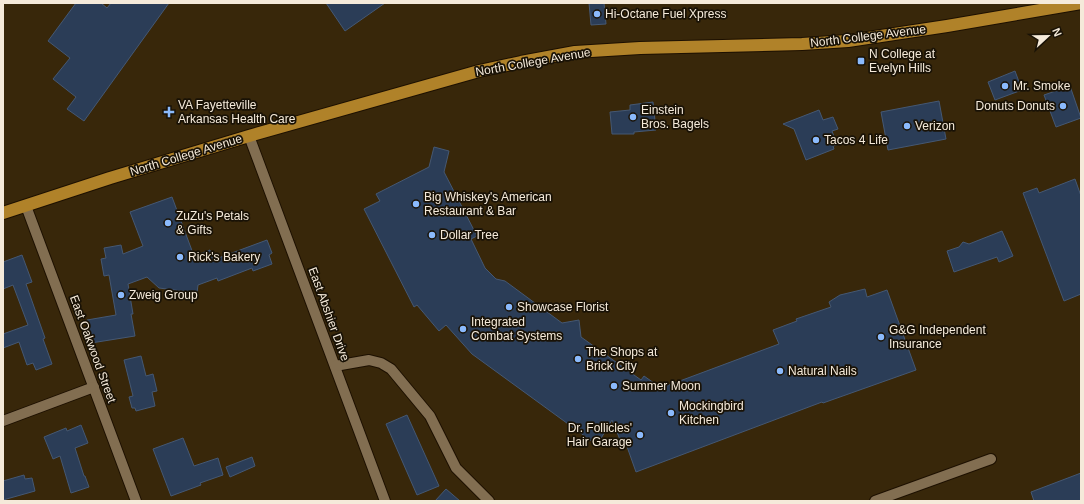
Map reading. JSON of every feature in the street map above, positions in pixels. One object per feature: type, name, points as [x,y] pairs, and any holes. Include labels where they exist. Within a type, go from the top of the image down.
[{"type":"main road","name":"North College Avenue","points":[[3,213],[110,178],[249,136],[479,71],[575,52],[640,48],[802,44],[848,41],[1081,3]]},
{"type":"street","name":"East Abshier Drive","points":[[249,136],[385,501]]},
{"type":"street","name":"East Oakwood Street","points":[[26,206],[136,501]]},
{"type":"street","points":[[335,366],[369,360],[381,363],[391,369],[430,416],[456,468],[489,501]]},
{"type":"street","points":[[3,420],[94,387]]},
{"type":"street","points":[[874,501],[991,459]]},
{"type":"building","points":[[76,3],[101,3],[107,8],[111,3],[169,3],[84,121],[67,109],[76,97],[53,79],[70,58],[48,41]]},
{"type":"building","points":[[326,3],[385,3],[345,31]]},
{"type":"building","name":"Hi-Octane Fuel Xpress","points":[[589,3],[604,3],[606,24],[591,25]]},
{"type":"building","name":"Mr. Smoke","points":[[1015,71],[1022,90],[995,100],[988,82]]},
{"type":"building","name":"Donuts Donuts","points":[[1070,86],[1081,118],[1056,127],[1044,95]]},
{"type":"building","points":[[939,101],[946,139],[888,150],[881,112]]},
{"type":"building","name":"Einstein Bros. Bagels","points":[[653,102],[656,130],[634,132],[634,134],[612,134],[610,112],[630,110],[630,105]]},
{"type":"building","name":"Tacos 4 Life","points":[[819,110],[823,120],[833,117],[838,129],[832,131],[837,145],[833,146],[834,149],[806,160],[794,129],[783,124]]},
{"type":"building","points":[[434,147],[449,151],[444,172],[477,236],[471,239],[485,268],[496,279],[505,281],[562,323],[579,320],[581,337],[641,380],[644,376],[661,388],[779,344],[773,330],[797,321],[796,319],[831,307],[829,302],[840,295],[865,289],[867,297],[887,290],[916,370],[823,403],[822,402],[636,472],[625,441],[621,442],[612,420],[597,445],[472,354],[446,325],[439,331],[417,305],[414,307],[364,209],[380,201],[376,194],[429,167]]},
{"type":"building","points":[[1075,179],[1081,196],[1081,294],[1064,301],[1023,193],[1037,188],[1039,193]]},
{"type":"building","points":[[172,197],[194,256],[210,250],[213,260],[267,240],[272,253],[269,255],[272,264],[253,271],[252,268],[218,281],[217,278],[198,285],[197,293],[159,288],[147,277],[128,284],[135,336],[91,343],[87,320],[116,315],[109,275],[104,276],[101,259],[106,258],[104,248],[121,245],[123,254],[143,246],[130,212]]},
{"type":"building","points":[[1002,231],[1013,256],[999,262],[997,257],[954,272],[947,251],[959,247],[963,242],[969,244]]},
{"type":"building","points":[[22,255],[32,282],[26,284],[45,338],[43,339],[52,364],[36,370],[33,363],[27,365],[19,342],[3,348],[3,334],[28,325],[13,285],[3,289],[3,262]]},
{"type":"building","points":[[141,356],[146,376],[153,374],[157,391],[152,392],[155,406],[136,411],[135,408],[132,408],[129,397],[133,396],[124,360]]},
{"type":"building","points":[[407,415],[439,486],[417,495],[386,424]]},
{"type":"building","points":[[81,425],[88,443],[75,448],[89,487],[71,493],[60,456],[53,459],[44,437],[66,428],[67,431]]},
{"type":"building","points":[[183,438],[194,466],[218,458],[223,475],[171,496],[153,449]]},
{"type":"building","points":[[252,457],[255,466],[230,477],[226,467]]},
{"type":"building","points":[[1081,473],[1081,501],[1034,501],[1031,492]]},
{"type":"building","points":[[24,475],[25,479],[32,478],[35,491],[3,500],[3,481]]},
{"type":"building","points":[[446,489],[460,501],[435,501]]},
{"type":"place","name":"Hi-Octane Fuel Xpress","points":[[597,14]]},
{"type":"place","name":"N College at Evelyn Hills","points":[[861,61]]},
{"type":"place","name":"Mr. Smoke","points":[[1005,86]]},
{"type":"place","name":"Donuts Donuts","points":[[1063,106]]},
{"type":"place","name":"VA Fayetteville Arkansas Health Care","points":[[169,112]]},
{"type":"place","name":"Einstein Bros. Bagels","points":[[633,117]]},
{"type":"place","name":"Verizon","points":[[907,126]]},
{"type":"place","name":"Tacos 4 Life","points":[[816,140]]},
{"type":"place","name":"Big Whiskey's American Restaurant & Bar","points":[[416,204]]},
{"type":"place","name":"ZuZu's Petals & Gifts","points":[[168,223]]},
{"type":"place","name":"Dollar Tree","points":[[432,235]]},
{"type":"place","name":"Rick's Bakery","points":[[180,257]]},
{"type":"place","name":"Zweig Group","points":[[121,295]]},
{"type":"place","name":"Showcase Florist","points":[[509,307]]},
{"type":"place","name":"Integrated Combat Systems","points":[[463,329]]},
{"type":"place","name":"G&G Independent Insurance","points":[[881,337]]},
{"type":"place","name":"The Shops at Brick City","points":[[578,359]]},
{"type":"place","name":"Natural Nails","points":[[780,371]]},
{"type":"place","name":"Summer Moon","points":[[614,386]]},
{"type":"place","name":"Mockingbird Kitchen","points":[[671,413]]},
{"type":"place","name":"Dr. Follicles' Hair Garage","points":[[640,435]]}]
